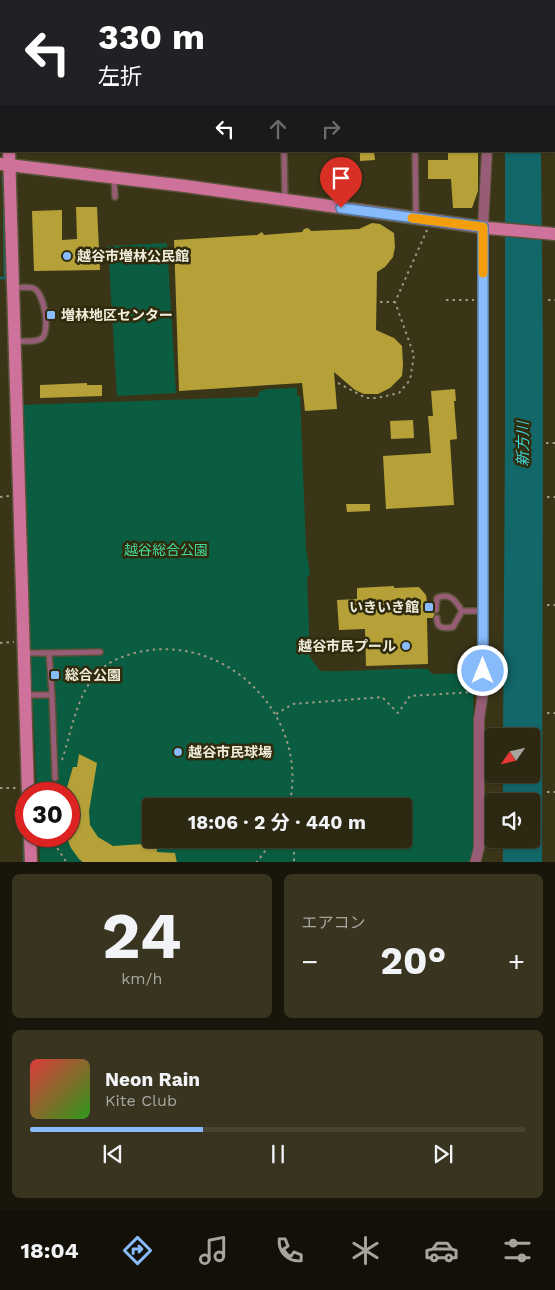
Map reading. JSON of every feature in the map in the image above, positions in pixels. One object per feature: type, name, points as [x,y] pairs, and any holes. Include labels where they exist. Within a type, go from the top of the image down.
[{"type":"street","points":[[9,152],[5,164],[13,288],[14,341],[19,361],[25,695],[23,782]]},
{"type":"street","points":[[474,862],[479,848],[479,719],[483,691],[484,300],[487,152]]},
{"type":"street","points":[[5,164],[185,186],[422,219],[555,234]]},
{"type":"street","points":[[30,847],[31,862]]},
{"type":"lane","points":[[284,152],[285,201]]},
{"type":"lane","points":[[415,152],[422,219]]},
{"type":"lane","points":[[114,178],[115,197]]},
{"type":"lane","points":[[13,288],[33,288],[44,298],[46,334],[37,341],[14,341]]},
{"type":"lane","points":[[436,610],[437,598],[447,596],[453,598],[462,611]]},
{"type":"lane","points":[[462,611],[483,611]]},
{"type":"lane","points":[[437,618],[438,625],[446,628],[453,626],[462,611]]},
{"type":"lane","points":[[24,653],[100,652]]},
{"type":"lane","points":[[49,653],[56,778]]},
{"type":"lane","points":[[25,695],[52,695]]},
{"type":"path","points":[[338,383],[366,398],[377,398],[399,393],[410,380],[414,355],[395,302],[427,231],[422,219]]},
{"type":"path","points":[[446,300],[484,300]]},
{"type":"path","points":[[548,300],[555,300]]},
{"type":"path","points":[[380,302],[395,302]]},
{"type":"path","points":[[546,443],[555,443]]},
{"type":"path","points":[[547,497],[555,497]]},
{"type":"path","points":[[547,605],[555,605]]},
{"type":"path","points":[[61,762],[84,690],[98,671],[115,660],[136,652],[180,651],[203,656],[228,667],[249,683],[276,714],[285,733],[291,756],[294,782],[291,798]]},
{"type":"path","points":[[276,714],[293,704],[382,697],[398,713],[410,696],[483,691]]},
{"type":"path","points":[[547,713],[555,713]]},
{"type":"path","points":[[0,788],[15,790]]},
{"type":"path","points":[[547,792],[555,792]]},
{"type":"path","points":[[57,847],[67,862]]},
{"type":"path","points":[[256,862],[267,848]]},
{"type":"path","points":[[294,848],[294,862]]},
{"type":"green space","points":[[167,243],[176,393],[117,396],[108,246]]},
{"type":"green space","name":"越谷総合公園","points":[[297,388],[297,396],[300,396],[306,548],[310,575],[307,577],[310,657],[320,671],[428,669],[432,674],[473,673],[475,862],[40,862],[39,847],[80,847],[80,782],[36,782],[19,405],[258,397],[259,392],[267,389]]},
{"type":"water","name":"新方川","points":[[505,152],[541,152],[543,364],[542,862],[503,862],[503,848],[540,848],[540,793],[503,793],[503,783],[540,783],[540,728],[503,728]]},
{"type":"building","points":[[360,152],[374,152],[375,160],[360,161]]},
{"type":"building","points":[[448,152],[478,152],[478,191],[472,208],[453,208],[451,179],[428,179],[428,160],[448,160]]},
{"type":"building","points":[[76,207],[97,207],[100,270],[34,271],[32,211],[62,210],[62,240],[77,239]]},
{"type":"building","points":[[372,223],[380,224],[394,233],[395,247],[393,257],[385,267],[377,272],[376,330],[394,338],[402,346],[402,376],[390,388],[378,394],[364,394],[355,390],[334,372],[337,409],[305,411],[302,383],[179,391],[174,240],[257,235],[262,232],[264,235],[302,232],[308,228],[311,231],[359,229]]},
{"type":"building","points":[[87,383],[87,385],[102,385],[102,396],[40,398],[40,385]]},
{"type":"building","points":[[455,389],[457,439],[450,440],[454,505],[386,509],[383,456],[431,453],[428,416],[433,416],[431,391]]},
{"type":"building","points":[[413,420],[414,438],[391,439],[390,421]]},
{"type":"building","points":[[346,504],[370,504],[370,511],[347,512]]},
{"type":"building","points":[[394,586],[394,588],[419,587],[426,595],[428,610],[432,610],[435,614],[433,618],[427,618],[428,664],[366,666],[365,629],[339,630],[337,600],[357,599],[357,588]]},
{"type":"building","points":[[79,754],[97,763],[89,811],[90,825],[98,837],[113,846],[142,844],[142,848],[157,848],[157,852],[175,853],[177,862],[83,862],[79,859],[71,847],[80,847],[80,782],[69,782],[73,767],[77,767]]},
{"type":"waterway","points":[[3,177],[4,202]]},
{"type":"waterway","points":[[0,278],[5,278],[4,208]]},
{"type":"waterway","points":[[9,360],[10,381]]},
{"type":"waterway","points":[[24,847],[24,862]]},
{"type":"slow traffic","points":[[412,218],[483,227],[483,273]]},
{"type":"place","name":"越谷市増林公民館","points":[[67,256]]},
{"type":"place","name":"増林地区センター","points":[[51,315]]},
{"type":"place","name":"いきいき館","points":[[429,607]]},
{"type":"place","name":"越谷市民プール","points":[[406,646]]},
{"type":"place","name":"総合公園","points":[[55,675]]},
{"type":"place","name":"越谷市民球場","points":[[178,752]]},
{"type":"route","points":[[341,208],[483,227],[483,671]]}]
